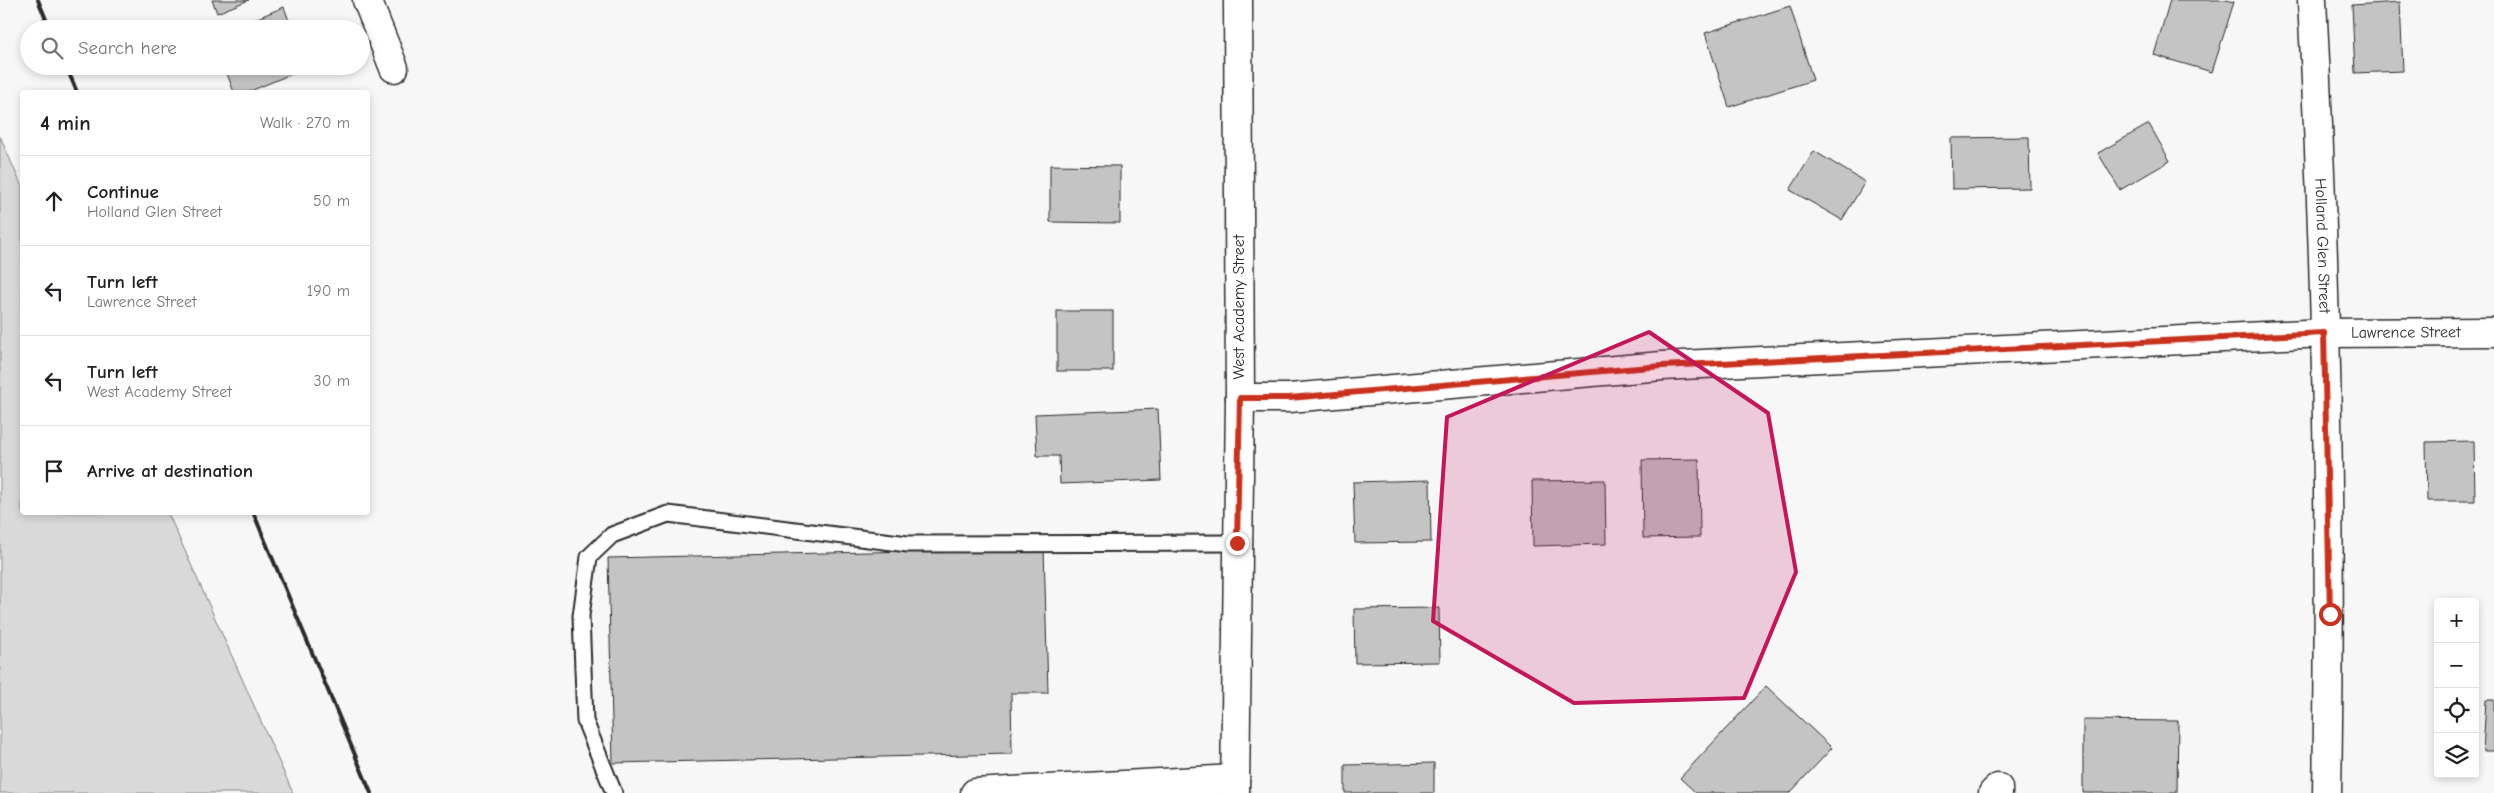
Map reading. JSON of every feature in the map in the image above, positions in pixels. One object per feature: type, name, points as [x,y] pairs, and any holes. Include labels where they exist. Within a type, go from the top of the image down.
[{"type":"street","points":[[367,0],[394,68]]},
{"type":"street","name":"West Academy Street","points":[[1235,786],[1240,398],[1238,0]]},
{"type":"street","name":"Holland Glen Street","points":[[2312,0],[2324,333],[2330,614],[2327,793]]},
{"type":"street","name":"Lawrence Street","points":[[1240,398],[1289,398],[1662,366],[2324,333],[2494,332]]},
{"type":"street","points":[[975,793],[1235,786]]},
{"type":"street","points":[[1993,793],[1998,788],[1998,793]]},
{"type":"lane","points":[[614,793],[585,721],[581,616],[589,557],[612,535],[668,514],[908,544],[1237,543]]},
{"type":"highlighted area","points":[[1649,332],[1768,413],[1796,572],[1744,698],[1574,703],[1433,621],[1447,417]]},
{"type":"shaded area","points":[[0,136],[20,182],[20,515],[169,515],[293,793],[0,793]]},
{"type":"building","points":[[212,0],[249,0],[217,13]]},
{"type":"building","points":[[2170,0],[2226,0],[2234,2],[2212,72],[2154,55]]},
{"type":"building","points":[[2400,2],[2403,71],[2355,73],[2352,5]]},
{"type":"building","points":[[1790,6],[1813,80],[1729,107],[1705,33]]},
{"type":"building","points":[[284,7],[289,20],[253,20]]},
{"type":"building","points":[[227,75],[289,75],[253,90],[233,90]]},
{"type":"building","points":[[2149,124],[2170,161],[2120,190],[2098,153]]},
{"type":"building","points":[[2029,137],[2030,188],[1952,189],[1951,138]]},
{"type":"building","points":[[1814,151],[1865,182],[1842,220],[1790,190]]},
{"type":"building","points":[[1050,165],[1120,166],[1120,223],[1050,222]]},
{"type":"building","points":[[1057,311],[1113,311],[1113,371],[1057,371]]},
{"type":"building","points":[[1158,409],[1161,480],[1060,484],[1059,456],[1037,456],[1035,414]]},
{"type":"building","points":[[2474,441],[2475,501],[2427,501],[2426,442]]},
{"type":"building","points":[[1699,459],[1700,537],[1643,538],[1642,460]]},
{"type":"building","points":[[1430,480],[1431,542],[1355,543],[1353,482]]},
{"type":"building","points":[[1605,480],[1606,544],[1533,546],[1532,481]]},
{"type":"building","points":[[1044,548],[1048,693],[1011,693],[1012,754],[613,763],[608,558]]},
{"type":"building","points":[[1439,608],[1440,662],[1355,663],[1354,609]]},
{"type":"building","points":[[1766,686],[1832,748],[1790,793],[1696,793],[1680,778]]},
{"type":"building","points":[[2486,700],[2494,700],[2494,751],[2483,751]]},
{"type":"building","points":[[2083,720],[2178,721],[2177,793],[2083,793]]},
{"type":"building","points":[[1434,763],[1434,793],[1345,793],[1345,765]]},
{"type":"railway","points":[[38,0],[46,20]]},
{"type":"railway","points":[[70,75],[76,90]]},
{"type":"railway","points":[[254,515],[371,793]]},
{"type":"route","points":[[1237,543],[1240,398],[1289,398],[1662,366],[2324,333],[2328,448],[2330,614]]}]
